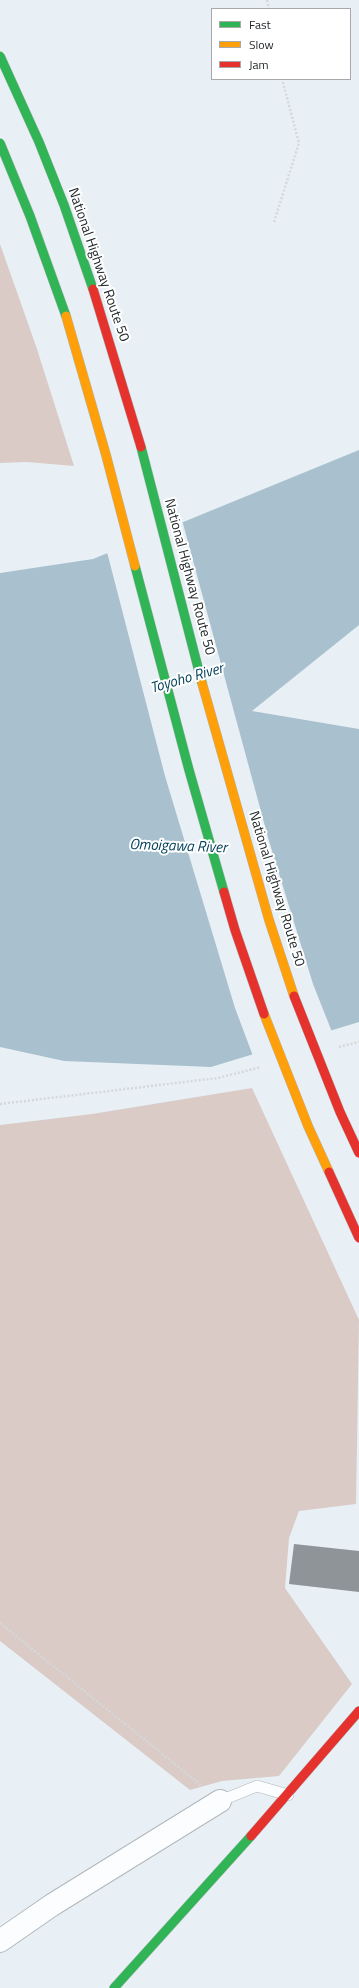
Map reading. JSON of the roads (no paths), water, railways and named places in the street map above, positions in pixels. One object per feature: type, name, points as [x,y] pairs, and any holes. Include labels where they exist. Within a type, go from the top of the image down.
[{"type":"main road","name":"National Highway Route 50","points":[[0,56],[39,142],[64,205],[94,292],[141,446],[204,690],[269,920],[292,991],[340,1112],[359,1153]]},
{"type":"main road","points":[[0,142],[30,216],[62,304],[106,454],[187,763],[235,930],[258,998],[308,1126],[359,1238]]},
{"type":"main road","points":[[114,1988],[288,1795],[359,1711]]},
{"type":"street","points":[[0,1941],[52,1905],[220,1801]]},
{"type":"lane","points":[[220,1801],[257,1786],[288,1795]]},
{"type":"water","points":[[359,450],[359,625],[252,711],[359,729],[359,1022],[211,1067],[64,1061],[0,1047],[0,573],[93,559]]},
{"type":"water label","name":"Toyoho River","points":[[187,679]]},
{"type":"water label","name":"Omoigawa River","points":[[178,847]]}]
